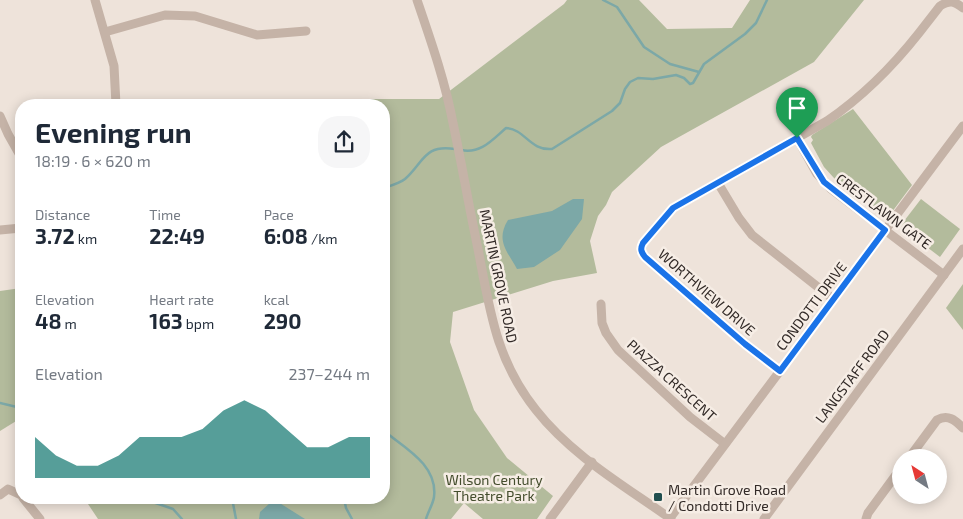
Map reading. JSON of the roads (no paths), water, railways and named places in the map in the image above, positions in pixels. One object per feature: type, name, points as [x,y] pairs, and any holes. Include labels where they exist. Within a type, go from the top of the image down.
[{"type":"street","points":[[95,0],[114,66],[116,99]]},
{"type":"street","name":"MARTIN GROVE ROAD","points":[[417,0],[438,62],[453,120],[494,331],[510,371],[528,400],[550,427],[592,462],[670,519]]},
{"type":"street","name":"WORTHVIEW DRIVE","points":[[780,371],[738,338],[645,257],[641,252],[643,243],[673,208],[842,111],[870,86],[919,33],[940,6],[947,2],[954,2],[963,8]]},
{"type":"street","points":[[104,32],[165,15],[195,16],[256,35],[306,31]]},
{"type":"street","points":[[0,116],[15,146]]},
{"type":"street","points":[[885,230],[963,126]]},
{"type":"street","name":"CRESTLAWN GATE","points":[[797,138],[824,182],[944,275]]},
{"type":"street","points":[[718,183],[739,218],[752,235],[833,299]]},
{"type":"street","points":[[0,230],[15,229]]},
{"type":"street","name":"CONDOTTI DRIVE","points":[[670,519],[885,230]]},
{"type":"street","name":"LANGSTAFF ROAD","points":[[764,519],[963,250]]},
{"type":"street","name":"PIAZZA CRESCENT","points":[[601,304],[602,323],[618,350],[690,417],[724,444]]},
{"type":"street","points":[[916,449],[937,420],[942,417],[951,418],[963,428]]},
{"type":"street","points":[[555,517],[592,462]]},
{"type":"street","points":[[866,519],[868,513],[892,480]]},
{"type":"street","points":[[0,495],[8,489],[15,492]]},
{"type":"street","points":[[28,504],[40,519]]},
{"type":"water","points":[[573,199],[584,199],[582,219],[560,250],[534,267],[517,269],[504,246],[504,227],[508,220],[552,211]]},
{"type":"water","points":[[269,504],[281,504],[305,519],[259,519],[260,512]]},
{"type":"waterway","points":[[603,0],[617,7],[644,47],[670,64],[699,72]]},
{"type":"waterway","points":[[461,150],[468,151],[480,148],[506,128],[513,129],[538,147],[552,149],[612,111],[620,103],[625,89],[630,82],[638,78],[653,79],[676,75],[684,78],[690,84],[693,83],[704,64],[745,34],[756,23],[767,0]]},
{"type":"waterway","points":[[390,186],[405,179],[431,152],[437,149],[455,149]]},
{"type":"waterway","points":[[0,403],[15,407]]},
{"type":"waterway","points":[[390,436],[418,458],[431,476],[434,486],[434,497],[426,519]]},
{"type":"waterway","points":[[158,504],[173,509],[182,519]]},
{"type":"waterway","points":[[233,504],[236,519]]},
{"type":"waterway","points":[[345,504],[352,519]]},
{"type":"place","name":"Martin Grove Road / Condotti Drive","points":[[658,497]]},
{"type":"park label","name":"Wilson Century Theatre Park","points":[[494,488]]}]
